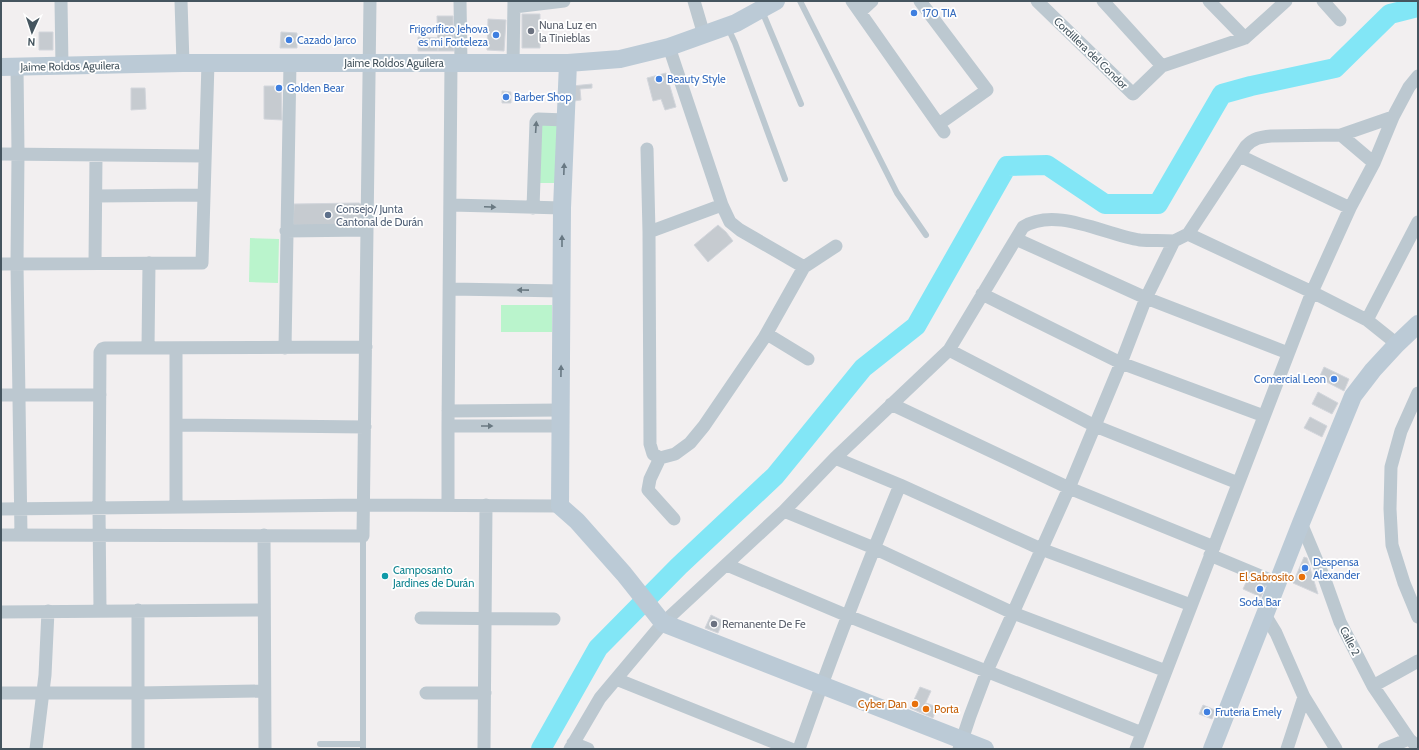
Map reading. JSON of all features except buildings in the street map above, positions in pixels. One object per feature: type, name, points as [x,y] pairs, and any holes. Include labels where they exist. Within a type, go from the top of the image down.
[{"type":"street","points":[[61,1],[62,66]]},
{"type":"street","points":[[181,1],[183,63]]},
{"type":"street","points":[[1,535],[363,536],[370,1]]},
{"type":"street","points":[[448,505],[451,205],[456,63],[460,1]]},
{"type":"street","points":[[513,64],[514,4],[564,1]]},
{"type":"street","points":[[694,1],[704,35]]},
{"type":"street","points":[[852,1],[941,128],[987,90],[920,1]]},
{"type":"street","points":[[860,12],[872,1]]},
{"type":"street","name":"Cordillera del Condor","points":[[1037,1],[1133,94],[1162,66]]},
{"type":"street","points":[[1103,1],[1162,66],[1245,38],[1286,1]]},
{"type":"street","points":[[1209,1],[1245,38]]},
{"type":"street","points":[[1323,1],[1340,20]]},
{"type":"street","name":"Jaime Roldos Aguilera","points":[[9,67],[183,63],[513,64],[568,63],[620,59],[668,47],[727,27],[769,5]]},
{"type":"street","points":[[668,47],[722,205],[730,222],[740,230],[804,267]]},
{"type":"street","points":[[1,264],[202,263],[208,63]]},
{"type":"street","points":[[285,348],[290,63]]},
{"type":"street","points":[[560,506],[562,208],[568,63]]},
{"type":"street","points":[[9,67],[18,154],[17,264],[20,395],[20,535]]},
{"type":"street","points":[[1136,749],[1312,292],[1350,208],[1374,163],[1393,117],[1409,87],[1418,76]]},
{"type":"street","points":[[588,749],[572,746],[600,698],[661,621],[727,565],[784,511],[835,458],[949,350],[1023,227],[1029,223],[1049,219],[1066,221],[1140,240],[1174,241],[1188,234],[1246,146],[1253,140],[1260,137],[1341,135],[1393,117]]},
{"type":"street","points":[[534,208],[536,122],[538,119],[566,120]]},
{"type":"street","points":[[1341,135],[1374,163]]},
{"type":"street","points":[[647,149],[650,444],[653,454],[660,458],[674,454],[690,443],[704,426],[767,334],[804,267],[836,246]]},
{"type":"street","points":[[1,154],[205,156]]},
{"type":"street","points":[[95,264],[96,156]]},
{"type":"street","points":[[1240,156],[1350,208]]},
{"type":"street","points":[[96,196],[204,195]]},
{"type":"street","points":[[451,205],[562,208]]},
{"type":"street","points":[[649,232],[722,205]]},
{"type":"street","points":[[1367,320],[1418,222]]},
{"type":"street","points":[[286,231],[367,230]]},
{"type":"street","points":[[1188,234],[1312,292],[1367,320],[1397,344]]},
{"type":"street","points":[[1016,239],[1146,298],[1288,354]]},
{"type":"street","points":[[960,744],[987,671],[1069,488],[1121,363],[1146,298],[1174,241]]},
{"type":"street","points":[[148,348],[149,263]]},
{"type":"street","points":[[450,289],[562,291]]},
{"type":"street","points":[[982,294],[1121,363],[1264,416]]},
{"type":"street","points":[[1212,749],[1277,582],[1353,396],[1373,370],[1418,324]]},
{"type":"street","points":[[767,334],[808,359]]},
{"type":"street","points":[[100,611],[98,508],[100,352],[102,349],[366,347]]},
{"type":"street","points":[[176,348],[176,507]]},
{"type":"street","points":[[949,350],[1095,426],[1238,483]]},
{"type":"street","points":[[1418,393],[1401,431],[1390,467],[1390,509],[1392,545],[1404,583],[1418,617]]},
{"type":"street","points":[[1,395],[100,396]]},
{"type":"street","points":[[891,404],[1069,488],[1212,551],[1277,582]]},
{"type":"street","points":[[448,411],[560,418]]},
{"type":"street","points":[[448,426],[560,418]]},
{"type":"street","points":[[176,425],[365,427]]},
{"type":"street","points":[[660,458],[650,479],[648,490],[674,519]]},
{"type":"street","points":[[835,458],[900,485],[1041,549],[1191,605]]},
{"type":"street","points":[[799,749],[874,548],[900,485]]},
{"type":"street","points":[[1,509],[20,510],[364,505],[560,506],[577,521],[624,574],[661,621],[822,684],[960,744],[985,749]]},
{"type":"street","points":[[484,749],[486,505]]},
{"type":"street","points":[[784,511],[874,548],[1013,613],[1166,670]]},
{"type":"street","name":"Calle 2","points":[[1301,523],[1325,580],[1340,622],[1373,686],[1413,743]]},
{"type":"street","points":[[264,535],[264,749]]},
{"type":"street","points":[[727,565],[848,616],[1142,733]]},
{"type":"street","points":[[138,610],[138,749]]},
{"type":"street","points":[[1,612],[264,610]]},
{"type":"street","points":[[36,749],[43,693],[48,611]]},
{"type":"street","points":[[1265,615],[1276,634],[1304,697],[1336,749]]},
{"type":"street","points":[[421,618],[554,619]]},
{"type":"street","points":[[1373,686],[1418,661]]},
{"type":"street","points":[[616,679],[791,749]]},
{"type":"street","points":[[1,693],[263,691]]},
{"type":"street","points":[[426,693],[485,693]]},
{"type":"street","points":[[1288,749],[1304,697]]},
{"type":"street","points":[[1384,749],[1413,743]]},
{"type":"lane","points":[[800,1],[897,192],[926,235]]},
{"type":"lane","points":[[769,5],[801,104]]},
{"type":"lane","points":[[727,27],[785,179]]},
{"type":"lane","points":[[320,744],[363,747],[363,536]]},
{"type":"green space","points":[[540,121],[559,121],[557,183],[539,183]]},
{"type":"green space","points":[[250,238],[279,239],[278,283],[249,282]]},
{"type":"green space","points":[[501,305],[552,305],[552,332],[501,332]]},
{"type":"waterway","points":[[541,749],[598,648],[679,566],[775,476],[863,368],[916,326],[1007,166],[1047,165],[1105,204],[1158,204],[1222,94],[1251,86],[1335,68],[1390,14],[1418,7]]},
{"type":"place","name":"170 TIA","points":[[914,13]]},
{"type":"place","name":"Nuna Luz en la Tinieblas","points":[[531,31]]},
{"type":"place","name":"Frigorifico Jehova es mi Forteleza","points":[[496,35]]},
{"type":"place","name":"Cazado Jarco","points":[[289,40]]},
{"type":"place","name":"Beauty Style","points":[[659,79]]},
{"type":"place","name":"Golden Bear","points":[[279,88]]},
{"type":"place","name":"Barber Shop","points":[[506,97]]},
{"type":"place","name":"Consejo/ Junta Cantonal de Durán","points":[[328,215]]},
{"type":"place","name":"Comercial Leon","points":[[1334,379]]},
{"type":"place","name":"Despensa Alexander","points":[[1305,568]]},
{"type":"place","name":"Camposanto Jardines de Durán","points":[[385,576]]},
{"type":"place","name":"El Sabrosito","points":[[1302,577]]},
{"type":"place","name":"Soda Bar","points":[[1260,589]]},
{"type":"place","name":"Remanente De Fe","points":[[714,624]]},
{"type":"place","name":"Cyber Dan","points":[[915,704]]},
{"type":"place","name":"Porta","points":[[926,709]]},
{"type":"place","name":"Fruteria Emely","points":[[1207,712]]}]
